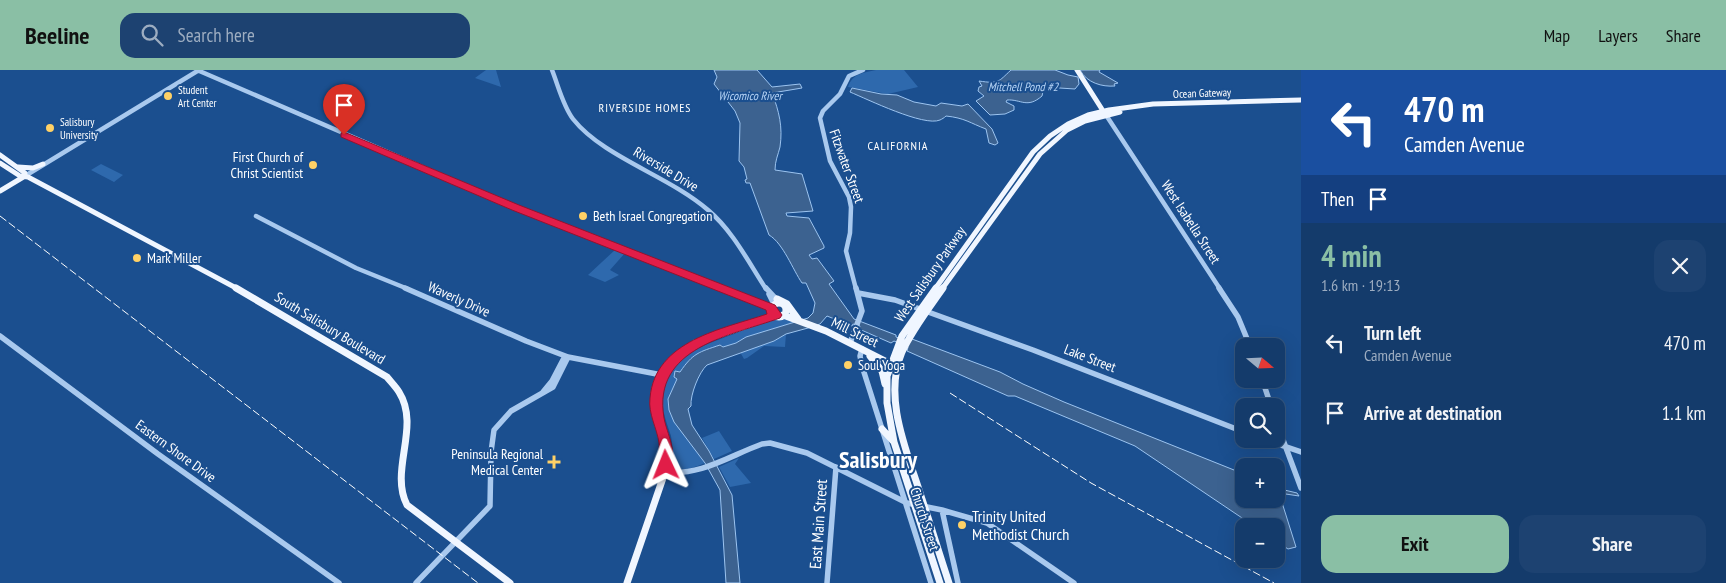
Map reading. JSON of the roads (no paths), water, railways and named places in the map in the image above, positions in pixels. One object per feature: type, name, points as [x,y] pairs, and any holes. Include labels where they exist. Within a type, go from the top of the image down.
[{"type":"main road","points":[[1078,72],[1104,112]]},
{"type":"main road","points":[[1097,101],[1104,105],[1128,107]]},
{"type":"main road","name":"Ocean Gateway","points":[[1104,112],[1128,107],[1301,102]]},
{"type":"main road","name":"Ocean Gateway","points":[[1104,112],[1152,108],[1301,102]]},
{"type":"main road","name":"West Salisbury Parkway","points":[[940,583],[911,504],[894,442],[886,388],[890,364],[896,348],[1040,154],[1067,130],[1104,112]]},
{"type":"main road","name":"South Salisbury Boulevard","points":[[0,155],[20,176],[25,176],[269,306],[387,377],[398,388],[407,410],[402,500],[510,583]]},
{"type":"main road","name":"South Salisbury Boulevard","points":[[0,163],[15,170]]},
{"type":"main road","points":[[9,185],[16,177],[15,170],[43,164]]},
{"type":"main road","points":[[0,190],[25,176]]},
{"type":"main road","points":[[627,583],[665,472],[666,443],[658,419],[656,399],[662,375],[676,357],[689,346],[746,325],[787,304],[800,320]]},
{"type":"main road","name":"Mill Street","points":[[778,308],[898,368]]},
{"type":"main road","name":"West Salisbury Parkway","points":[[906,337],[895,387],[896,410],[902,437],[940,553]]},
{"type":"main road","points":[[864,350],[882,371],[886,388]]},
{"type":"main road","points":[[882,429],[894,442]]},
{"type":"main road","points":[[940,553],[949,583]]},
{"type":"main road","points":[[940,553],[954,583]]},
{"type":"street","points":[[25,176],[198,70],[449,180],[650,260],[778,308]]},
{"type":"street","name":"Riverside Drive","points":[[552,70],[572,117],[587,134],[608,148],[687,192],[710,210],[733,238],[778,308]]},
{"type":"street","name":"Fitzwater Street","points":[[850,343],[862,306],[847,256],[851,223],[850,202],[830,161],[819,122],[821,115],[840,94],[850,74],[863,70]]},
{"type":"street","points":[[1073,70],[1078,72]]},
{"type":"street","name":"West Isabella Street","points":[[1104,112],[1238,317],[1247,338]]},
{"type":"street","name":"Waverly Drive","points":[[256,216],[356,268],[511,335],[568,357],[662,375]]},
{"type":"street","name":"Lake Street","points":[[858,293],[890,298],[1061,360],[1235,428]]},
{"type":"street","name":"Eastern Shore Drive","points":[[0,336],[158,454],[339,583]]},
{"type":"street","name":"Church Street","points":[[864,350],[860,357],[882,429],[911,504],[932,583]]},
{"type":"street","points":[[416,583],[490,506],[491,452],[493,434],[497,425],[511,411],[548,390],[556,383],[568,357]]},
{"type":"street","points":[[665,472],[683,475],[703,469],[755,446],[770,443],[807,453],[911,504],[942,510],[987,523],[1074,583]]},
{"type":"street","points":[[1285,447],[1301,452]]},
{"type":"street","points":[[1285,447],[1301,488]]},
{"type":"street","name":"East Main Street","points":[[828,583],[836,467]]},
{"type":"street","points":[[942,510],[958,583]]},
{"type":"water","name":"Wicomico River","points":[[714,70],[757,70],[772,87],[800,84],[802,88],[772,93],[781,126],[780,147],[775,170],[802,174],[813,211],[786,213],[787,216],[809,218],[824,248],[809,255],[812,259],[817,258],[834,281],[829,284],[854,319],[896,335],[896,337],[910,342],[912,339],[1000,372],[1064,402],[1235,470],[1235,508],[1284,508],[1296,547],[1288,549],[1285,547],[1285,518],[1242,518],[1135,446],[1015,396],[1008,396],[907,351],[908,347],[894,341],[891,343],[859,329],[860,326],[853,324],[852,326],[827,316],[820,324],[786,334],[774,341],[707,365],[696,384],[691,406],[688,409],[692,425],[709,451],[732,495],[740,583],[726,583],[720,490],[705,463],[674,422],[669,410],[668,399],[677,379],[674,377],[675,371],[680,372],[693,357],[707,350],[720,345],[723,347],[736,343],[746,337],[808,318],[813,313],[815,303],[806,283],[802,283],[779,244],[769,235],[750,183],[746,183],[744,167],[739,161],[740,123],[735,111],[714,84],[717,77]]},
{"type":"water","name":"Mitchell Pond #2","points":[[1011,70],[1055,70],[1078,77],[1079,84],[1075,89],[1044,87],[1042,96],[1037,100],[1028,103],[1007,100],[1006,102],[1014,106],[1014,110],[1005,114],[990,115],[976,101],[984,96],[978,91],[979,87],[982,86],[979,81],[998,81]]},
{"type":"water","points":[[1080,70],[1100,70],[1099,72],[1118,83],[1114,84],[1115,86],[1100,85],[1087,78]]},
{"type":"water","points":[[852,88],[897,95],[914,102],[936,106],[941,103],[962,106],[968,104],[992,129],[998,143],[995,145],[989,143],[986,129],[967,121],[946,116],[940,120],[922,120],[850,92]]},
{"type":"water","points":[[1285,490],[1297,493],[1299,496],[1285,494]]},
{"type":"railway","points":[[0,216],[478,583]]},
{"type":"railway","points":[[950,393],[1091,483],[1274,583]]},
{"type":"place","name":"Student Art Center","points":[[168,96]]},
{"type":"place","name":"Salisbury University","points":[[50,128]]},
{"type":"place","name":"First Church of Christ Scientist","points":[[313,165]]},
{"type":"place","name":"Beth Israel Congregation","points":[[583,216]]},
{"type":"place","name":"Mark Miller","points":[[137,258]]},
{"type":"place","name":"Soul Yoga","points":[[848,365]]},
{"type":"place","name":"Peninsula Regional Medical Center","points":[[554,462]]},
{"type":"place","name":"Trinity United Methodist Church","points":[[962,525]]},
{"type":"district","name":"RIVERSIDE HOMES","points":[[645,108]]},
{"type":"district","name":"CALIFORNIA","points":[[898,146]]},
{"type":"district","name":"Salisbury","points":[[878,460]]}]
